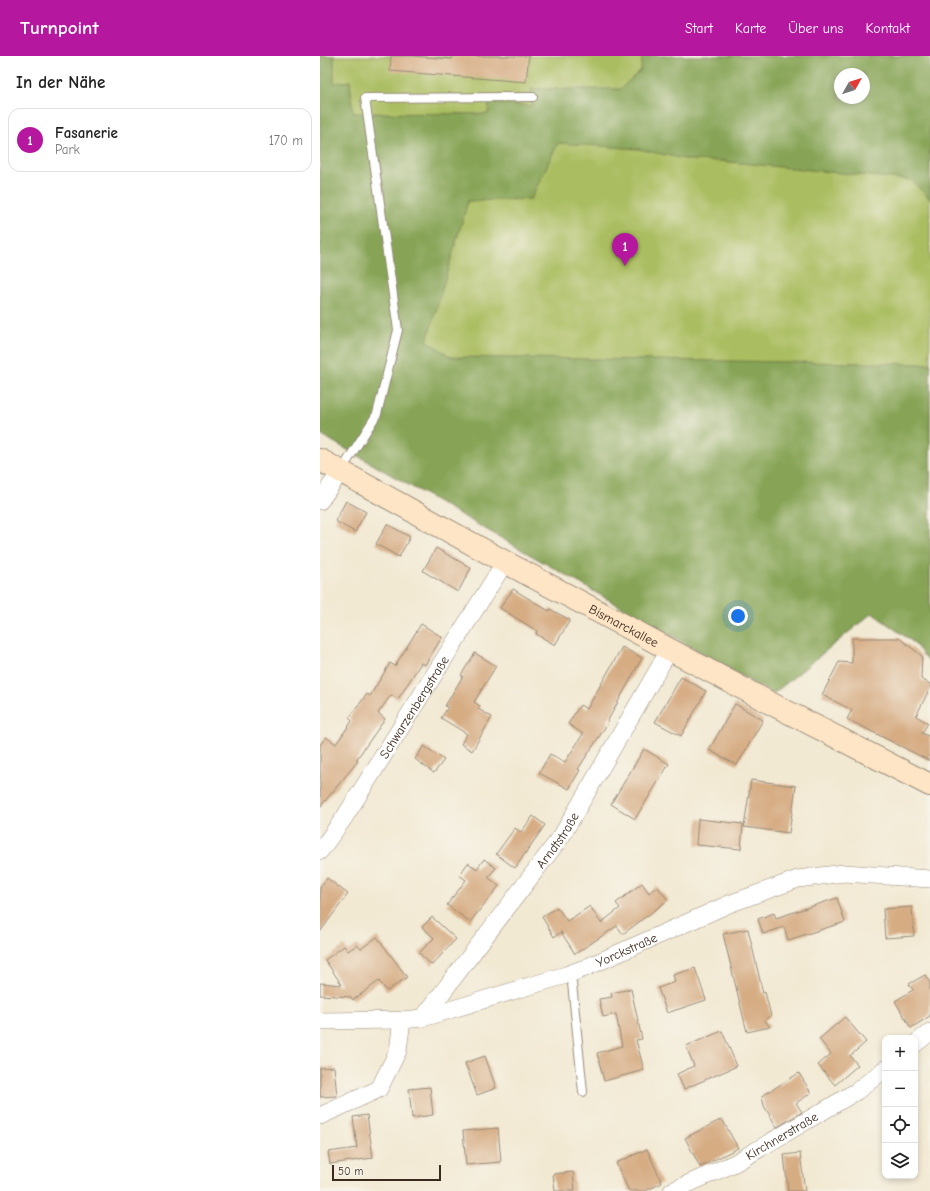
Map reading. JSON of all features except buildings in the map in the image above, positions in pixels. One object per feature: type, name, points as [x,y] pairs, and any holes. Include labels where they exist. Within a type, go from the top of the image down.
[{"type":"street","name":"Bismarckallee","points":[[320,460],[505,562],[772,704],[930,784]]},
{"type":"street","points":[[320,501],[341,471]]},
{"type":"street","name":"Schwarzenbergstraße","points":[[320,851],[344,818],[505,562]]},
{"type":"street","name":"Arndtstraße","points":[[423,1018],[561,837],[670,649]]},
{"type":"street","name":"Yorckstraße","points":[[320,1021],[402,1020],[423,1018],[586,968],[729,904],[798,879],[844,873],[930,880]]},
{"type":"street","points":[[320,1116],[379,1089],[398,1051],[402,1020]]},
{"type":"street","points":[[918,1042],[930,1032]]},
{"type":"street","name":"Kirchnerstraße","points":[[672,1191],[736,1164],[857,1091],[882,1071]]},
{"type":"lane","points":[[341,471],[377,414],[398,330],[365,98],[533,97]]},
{"type":"lane","points":[[571,973],[583,1092]]},
{"type":"green space","points":[[320,56],[930,56],[930,663],[913,642],[872,613],[773,694],[320,434]]},
{"type":"green space","points":[[320,56],[334,56],[334,83],[350,81],[353,113],[488,114],[489,103],[532,106],[531,89],[620,89],[641,70],[642,56],[930,56],[930,199],[911,180],[720,161],[689,160],[639,149],[558,143],[531,199],[468,201],[427,341],[451,357],[930,364],[930,663],[913,642],[872,613],[773,694],[320,434]]},
{"type":"place","name":"Fasanerie","points":[[625,266]]}]
